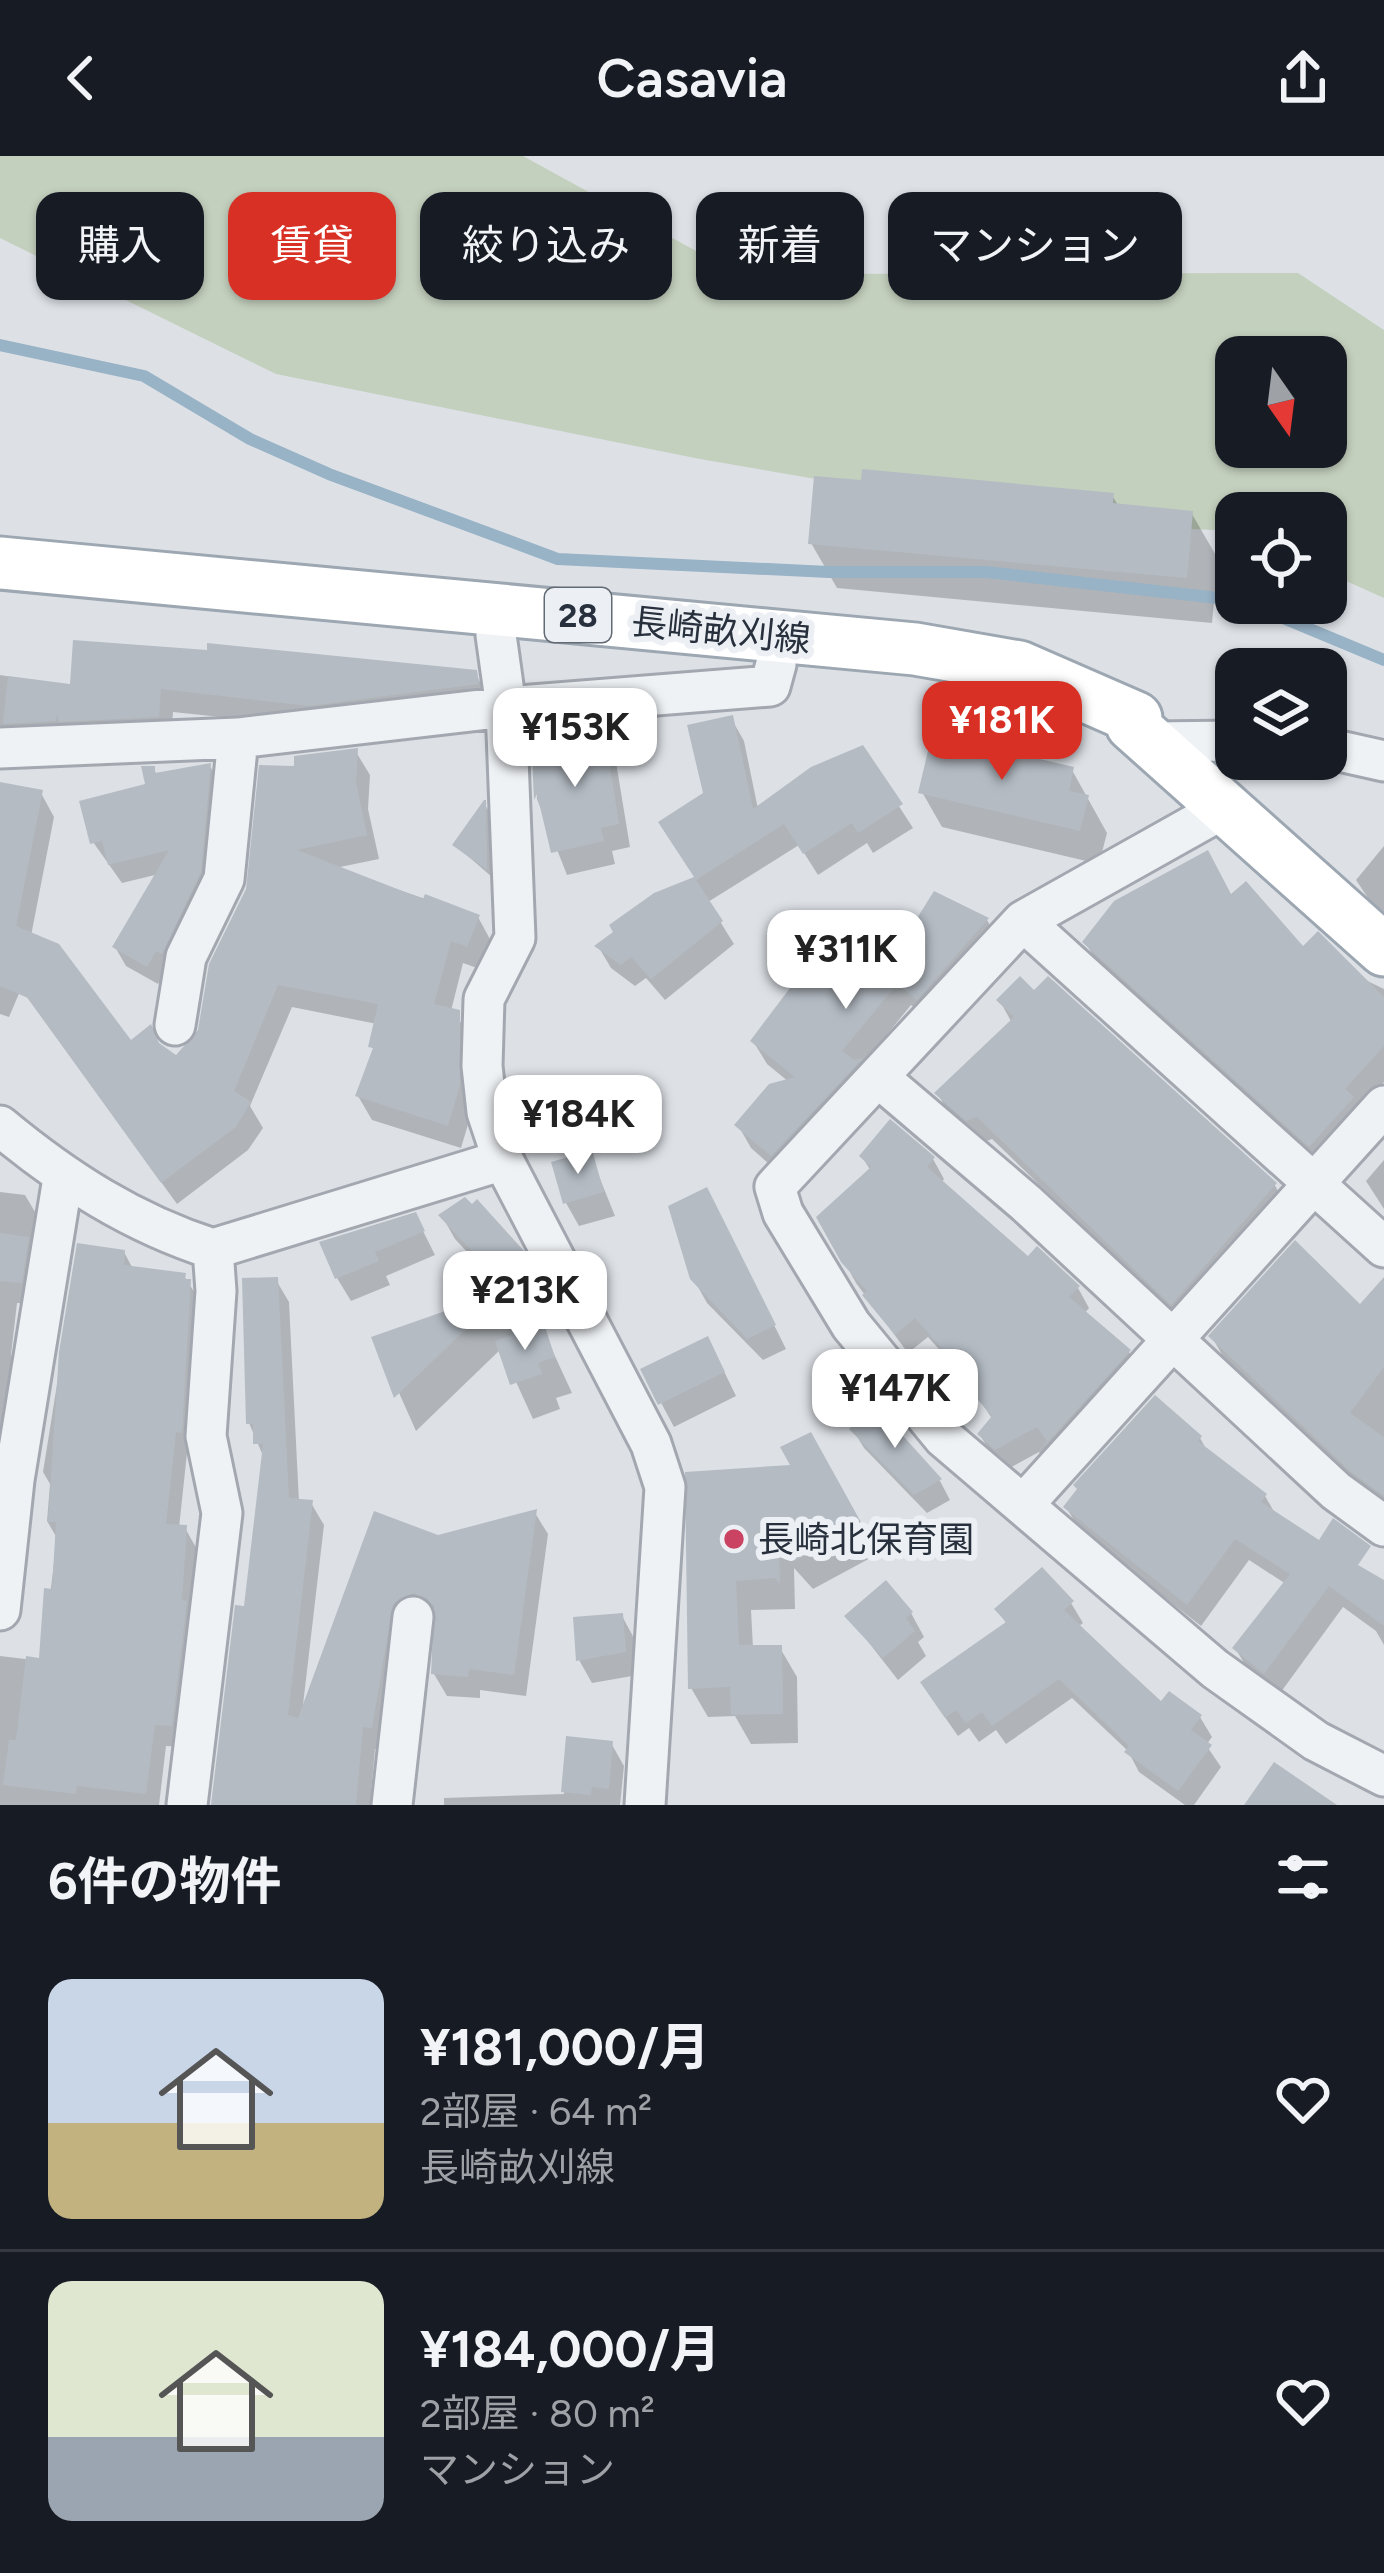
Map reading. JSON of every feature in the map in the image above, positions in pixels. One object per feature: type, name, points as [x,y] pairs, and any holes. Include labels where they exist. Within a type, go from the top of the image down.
[{"type":"main road","name":"長崎畝刈線","points":[[0,563],[933,651],[1019,667],[1136,718],[1142,733],[1384,950]]},
{"type":"main road","name":"長崎畝刈線","points":[[0,587],[963,683],[1054,703],[1127,734],[1142,733]]},
{"type":"street","points":[[496,635],[506,707],[515,938],[484,999],[482,1066],[487,1112],[503,1160],[651,1444],[665,1486],[645,1805]]},
{"type":"street","points":[[0,748],[238,738],[506,707],[770,686],[776,664]]},
{"type":"street","points":[[1142,733],[1215,740]]},
{"type":"street","points":[[175,1025],[186,957],[224,879],[238,738]]},
{"type":"street","points":[[1347,752],[1384,760]]},
{"type":"street","points":[[1228,806],[1023,921],[775,1187],[783,1213],[864,1341],[944,1438],[1216,1670],[1316,1742],[1384,1776]]},
{"type":"street","points":[[1023,921],[1384,1247]]},
{"type":"street","points":[[878,1077],[1025,1203],[1336,1491],[1384,1526]]},
{"type":"street","points":[[1023,1505],[1384,1106]]},
{"type":"street","points":[[0,1126],[63,1178],[165,1234],[213,1249],[503,1160]]},
{"type":"street","points":[[0,1610],[14,1480],[63,1178]]},
{"type":"street","points":[[187,1805],[222,1513],[206,1436],[217,1291],[213,1249]]},
{"type":"street","points":[[392,1805],[413,1617]]},
{"type":"green space","points":[[0,156],[523,156],[589,192],[420,192],[420,300],[672,300],[672,238],[696,251],[696,300],[864,300],[864,274],[888,274],[888,300],[1182,300],[1182,273],[1298,273],[1384,330],[1384,598],[1347,581],[1347,492],[1215,492],[1215,530],[1077,524],[700,459],[276,374],[126,300],[204,300],[204,192],[36,192],[36,256],[0,238]]},
{"type":"building","points":[[862,469],[1114,493],[1113,503],[1193,511],[1187,578],[808,544],[814,476],[861,480]]},
{"type":"building","points":[[73,640],[207,650],[207,643],[477,670],[479,684],[309,706],[161,689],[159,717],[59,722],[57,714],[56,721],[3,724],[8,676],[70,684]]},
{"type":"building","points":[[733,715],[753,809],[811,767],[863,745],[903,804],[858,833],[852,823],[803,854],[784,824],[696,880],[723,921],[651,979],[631,957],[621,965],[594,946],[613,932],[609,925],[654,893],[694,877],[658,822],[703,793],[687,725]]},
{"type":"building","points":[[604,729],[619,824],[601,828],[604,841],[551,853],[537,794],[534,800],[532,754],[551,739]]},
{"type":"building","points":[[932,734],[1074,767],[1069,791],[1089,795],[1080,831],[918,793]]},
{"type":"building","points":[[358,748],[356,782],[367,835],[297,850],[423,899],[425,894],[480,915],[467,947],[451,941],[434,1004],[460,1010],[460,1085],[448,1126],[355,1096],[373,1048],[368,1047],[378,1004],[278,985],[234,1091],[251,1102],[236,1127],[161,1183],[28,998],[0,986],[0,782],[43,790],[16,926],[59,944],[131,1040],[151,1024],[159,1043],[176,1055],[198,1030],[209,964],[246,889],[259,765],[294,766],[294,756]]},
{"type":"building","points":[[211,763],[201,872],[162,954],[156,951],[147,967],[112,947],[169,850],[108,865],[102,841],[90,844],[79,801],[145,784],[141,766],[155,766],[155,773]]},
{"type":"building","points":[[486,800],[487,870],[452,845]]},
{"type":"building","points":[[1208,850],[1231,894],[1246,881],[1303,946],[1318,931],[1384,997],[1384,1046],[1345,1089],[1354,1097],[1309,1147],[1082,942],[1114,901]]},
{"type":"building","points":[[934,891],[989,918],[917,1000],[897,984],[842,1051],[854,1060],[863,1058],[771,1156],[734,1125],[769,1084],[795,1077],[750,1041],[827,939],[861,967],[895,912],[914,923]]},
{"type":"building","points":[[1020,976],[1034,990],[1048,976],[1277,1183],[1171,1305],[977,1117],[966,1121],[934,1093],[1014,1017],[996,1000]]},
{"type":"building","points":[[890,1119],[935,1157],[927,1167],[1028,1256],[1037,1246],[1080,1286],[1069,1297],[1131,1350],[1037,1454],[1047,1441],[1037,1427],[995,1450],[977,1434],[992,1416],[959,1378],[964,1374],[915,1318],[895,1335],[862,1295],[867,1291],[841,1262],[816,1217],[871,1167],[859,1156]]},
{"type":"building","points":[[592,1150],[604,1192],[563,1204],[551,1162]]},
{"type":"building","points":[[707,1187],[776,1325],[747,1339],[690,1279],[668,1206]]},
{"type":"building","points":[[465,1197],[472,1204],[477,1199],[524,1251],[495,1276],[438,1215]]},
{"type":"building","points":[[416,1212],[425,1231],[375,1252],[379,1261],[335,1279],[319,1242]]},
{"type":"building","points":[[0,1233],[29,1237],[22,1283],[0,1281]]},
{"type":"building","points":[[1295,1240],[1360,1304],[1384,1277],[1384,1367],[1350,1413],[1384,1437],[1384,1496],[1351,1472],[1208,1336]]},
{"type":"building","points":[[77,1243],[125,1250],[124,1265],[186,1273],[185,1279],[191,1279],[182,1433],[176,1432],[166,1524],[187,1525],[182,1600],[187,1601],[172,1726],[155,1725],[146,1794],[77,1786],[76,1794],[3,1785],[9,1740],[16,1740],[26,1656],[39,1658],[44,1588],[52,1589],[56,1522],[48,1522],[59,1352]]},
{"type":"building","points":[[278,1277],[289,1498],[313,1500],[288,1715],[298,1718],[374,1511],[438,1535],[537,1509],[514,1675],[469,1669],[468,1677],[431,1674],[434,1606],[414,1593],[393,1604],[372,1728],[363,1727],[356,1805],[211,1805],[235,1605],[244,1606],[263,1444],[253,1444],[253,1424],[246,1424],[242,1278]]},
{"type":"building","points":[[508,1289],[394,1398],[371,1337]]},
{"type":"building","points":[[544,1324],[555,1357],[538,1363],[542,1374],[510,1385],[495,1341]]},
{"type":"building","points":[[708,1336],[725,1372],[658,1405],[640,1369]]},
{"type":"building","points":[[1155,1395],[1202,1436],[1198,1441],[1267,1494],[1261,1502],[1319,1540],[1333,1518],[1371,1546],[1358,1565],[1384,1580],[1384,1626],[1329,1586],[1264,1674],[1232,1648],[1290,1574],[1235,1539],[1187,1605],[1063,1507],[1077,1489],[1073,1485]]},
{"type":"building","points":[[876,1406],[942,1479],[914,1495],[849,1429]]},
{"type":"building","points":[[811,1432],[862,1524],[795,1561],[779,1545],[780,1584],[775,1578],[736,1581],[739,1645],[782,1645],[783,1714],[731,1715],[730,1687],[688,1689],[685,1472],[790,1465],[780,1447]]},
{"type":"building","points":[[1042,1567],[1074,1601],[1064,1610],[1122,1665],[1161,1701],[1169,1691],[1202,1715],[1191,1730],[1212,1745],[1178,1791],[1124,1752],[1129,1746],[1059,1679],[992,1726],[982,1712],[966,1723],[956,1710],[945,1718],[920,1682],[1006,1622],[994,1609]]},
{"type":"building","points":[[886,1580],[913,1612],[906,1618],[915,1631],[883,1658],[844,1616]]},
{"type":"building","points":[[623,1613],[626,1652],[576,1661],[573,1617]]},
{"type":"building","points":[[566,1736],[613,1741],[609,1789],[592,1787],[591,1795],[561,1792]]},
{"type":"building","points":[[1274,1762],[1337,1805],[1244,1805]]},
{"type":"waterway","points":[[0,345],[144,376],[250,439],[329,474],[558,559],[829,572],[986,572],[1215,598]]},
{"type":"waterway","points":[[1297,624],[1384,660]]},
{"type":"place","name":"長崎北保育園","points":[[734,1539]]}]
